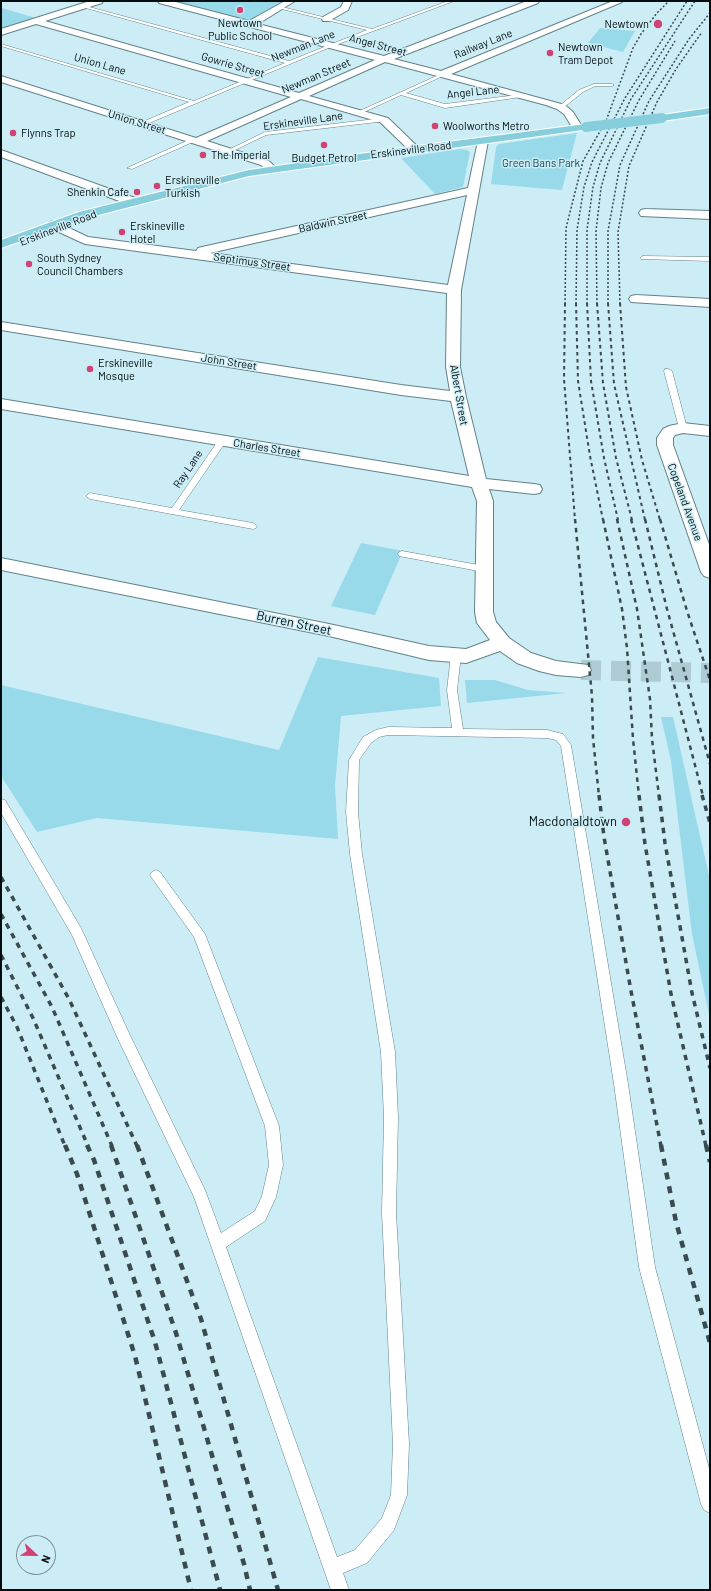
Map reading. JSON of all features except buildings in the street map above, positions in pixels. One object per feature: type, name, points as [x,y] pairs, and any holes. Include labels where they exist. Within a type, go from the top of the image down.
[{"type":"main road","name":"Erskineville Road","points":[[1,244],[115,207],[223,179],[271,169],[710,111]]},
{"type":"main road","name":"Erskineville Road","points":[[1,251],[57,226]]},
{"type":"street","points":[[1,32],[100,1]]},
{"type":"street","name":"Angel Street","points":[[162,1],[443,74],[561,107]]},
{"type":"street","points":[[251,24],[291,1]]},
{"type":"street","points":[[326,18],[337,14],[345,8],[348,1]]},
{"type":"street","name":"Newman Street","points":[[195,141],[386,59],[535,1]]},
{"type":"street","name":"Railway Lane","points":[[443,74],[618,2],[617,1]]},
{"type":"street","name":"Gowrie Street","points":[[36,21],[298,97],[384,120],[414,149]]},
{"type":"street","name":"Union Street","points":[[1,79],[229,151],[265,163],[271,169]]},
{"type":"street","points":[[561,107],[570,114],[582,128]]},
{"type":"street","name":"Albert Street","points":[[483,141],[454,290],[453,367],[458,397],[479,483],[486,501],[484,612],[487,623],[502,643]]},
{"type":"street","points":[[1,153],[134,202]]},
{"type":"street","name":"Baldwin Street","points":[[192,254],[474,190]]},
{"type":"street","points":[[646,213],[710,214]]},
{"type":"street","name":"Septimus Street","points":[[57,226],[85,240],[454,290]]},
{"type":"street","points":[[636,299],[710,303]]},
{"type":"street","name":"John Street","points":[[1,326],[401,390],[458,397]]},
{"type":"street","name":"Charles Street","points":[[1,404],[479,483],[534,489]]},
{"type":"street","points":[[676,430],[710,431]]},
{"type":"street","name":"Copeland Avenue","points":[[676,430],[665,438],[664,445],[709,566]]},
{"type":"street","name":"Burren Street","points":[[1,564],[329,630],[415,650],[456,655],[471,655],[502,643]]},
{"type":"street","points":[[502,643],[524,658],[539,664],[556,668],[581,670]]},
{"type":"lane","name":"Newman Lane","points":[[142,124],[288,62],[452,1]]},
{"type":"lane","points":[[84,6],[288,62]]},
{"type":"lane","points":[[280,7],[373,30]]},
{"type":"lane","name":"Union Lane","points":[[1,45],[193,102]]},
{"type":"lane","name":"Railway Lane","points":[[358,113],[443,74]]},
{"type":"lane","points":[[561,107],[587,88],[594,85],[612,85]]},
{"type":"lane","name":"Angel Lane","points":[[400,93],[445,106],[525,96]]},
{"type":"lane","name":"Erskineville Lane","points":[[229,151],[265,134],[384,120]]},
{"type":"lane","points":[[130,168],[195,141]]},
{"type":"lane","points":[[643,258],[710,259]]},
{"type":"lane","points":[[668,371],[676,430]]},
{"type":"lane","name":"Ray Lane","points":[[174,511],[222,440]]},
{"type":"lane","points":[[90,496],[253,526]]},
{"type":"lane","points":[[402,554],[484,569]]},
{"type":"lane","points":[[456,655],[452,690],[458,732]]},
{"type":"lane","points":[[334,1568],[361,1557],[388,1524],[400,1495],[401,1444],[389,1213],[391,1117],[388,1052],[356,854],[352,812],[354,760],[367,740],[376,734],[388,731],[547,734],[559,737],[566,745],[612,1030],[648,1267],[710,1504]]},
{"type":"lane","points":[[1,803],[77,932],[123,1035],[200,1195],[334,1568],[340,1590]]},
{"type":"lane","points":[[156,875],[199,934],[272,1126],[276,1165],[269,1197],[260,1216],[217,1244]]},
{"type":"green space","name":"Newtown Public School","points":[[169,1],[277,1],[284,2],[250,22]]},
{"type":"green space","points":[[2,8],[36,18],[1,29]]},
{"type":"green space","points":[[600,28],[635,31],[623,52],[588,43]]},
{"type":"green space","name":"Green Bans Park","points":[[577,133],[562,190],[491,184],[496,147],[499,144]]},
{"type":"green space","name":"Green Bans Park","points":[[460,149],[470,152],[463,187],[435,194],[401,158]]},
{"type":"green space","points":[[361,543],[403,551],[375,615],[331,606]]},
{"type":"green space","points":[[318,657],[439,678],[441,706],[341,716],[335,786],[338,839],[97,818],[37,832],[1,776],[1,685],[279,750]]},
{"type":"green space","points":[[465,680],[495,680],[528,690],[567,693],[467,703]]},
{"type":"green space","points":[[661,717],[673,717],[710,880],[710,1019],[692,934],[671,761]]},
{"type":"tunnel","points":[[581,670],[710,673]]},
{"type":"railway","points":[[565,304],[566,228],[583,161],[606,121],[633,48],[641,34],[657,13],[669,1]]},
{"type":"railway","points":[[576,303],[577,230],[584,187],[592,162],[625,98],[687,1]]},
{"type":"railway","points":[[587,303],[587,230],[593,187],[600,163],[631,99],[695,1]]},
{"type":"railway","points":[[608,303],[608,231],[620,165],[649,101],[689,39],[710,13]]},
{"type":"railway","points":[[620,304],[618,232],[629,166],[657,102],[676,69],[702,32]]},
{"type":"railway","points":[[597,304],[596,231],[601,188],[608,163],[639,100],[675,41]]},
{"type":"railway","points":[[565,303],[564,379],[575,520]]},
{"type":"railway","points":[[576,303],[578,381],[590,456],[603,520]]},
{"type":"railway","points":[[587,303],[591,381],[604,458],[618,520]]},
{"type":"railway","points":[[597,303],[603,383],[616,458],[632,520]]},
{"type":"railway","points":[[608,303],[614,384],[645,520]]},
{"type":"railway","points":[[620,303],[626,387],[642,460],[660,520]]},
{"type":"railway","points":[[575,519],[592,696],[593,738],[599,796]]},
{"type":"railway","points":[[603,519],[622,609],[627,648],[633,739],[639,796]]},
{"type":"railway","points":[[617,519],[637,609],[650,699],[652,739],[659,796]]},
{"type":"railway","points":[[631,519],[703,796]]},
{"type":"railway","points":[[645,519],[667,609],[710,764]]},
{"type":"railway","points":[[660,519],[687,611],[710,680]]},
{"type":"railway","points":[[599,795],[604,837],[631,991],[661,1146]]},
{"type":"railway","points":[[639,795],[645,844],[671,994],[706,1146]]},
{"type":"railway","points":[[659,795],[665,843],[692,993],[710,1068]]},
{"type":"railway","points":[[702,795],[710,823]]},
{"type":"railway","points":[[1,877],[69,999],[137,1146]]},
{"type":"railway","points":[[1,914],[52,1007],[112,1146]]},
{"type":"railway","points":[[1,955],[33,1018],[88,1146]]},
{"type":"railway","points":[[1,997],[17,1027],[65,1146]]},
{"type":"railway","points":[[65,1145],[77,1174],[135,1356],[191,1590]]},
{"type":"railway","points":[[87,1145],[94,1160],[155,1342],[220,1590]]},
{"type":"railway","points":[[111,1145],[176,1333],[244,1564],[250,1590]]},
{"type":"railway","points":[[137,1145],[201,1319],[278,1590]]},
{"type":"railway","points":[[661,1145],[676,1222],[710,1343]]},
{"type":"railway","points":[[706,1145],[710,1162]]},
{"type":"place","name":"Newtown Public School","points":[[240,10]]},
{"type":"place","name":"Newtown","points":[[658,24]]},
{"type":"place","name":"Newtown Tram Depot","points":[[550,53]]},
{"type":"place","name":"Woolworths Metro","points":[[435,126]]},
{"type":"place","name":"Flynns Trap","points":[[13,133]]},
{"type":"place","name":"Budget Petrol","points":[[324,145]]},
{"type":"place","name":"The Imperial","points":[[203,155]]},
{"type":"place","name":"Erskineville Turkish","points":[[157,186]]},
{"type":"place","name":"Shenkin Cafe","points":[[137,192]]},
{"type":"place","name":"Erskineville Hotel","points":[[122,232]]},
{"type":"place","name":"South Sydney Council Chambers","points":[[29,264]]},
{"type":"place","name":"Erskineville Mosque","points":[[90,369]]},
{"type":"place","name":"Macdonaldtown","points":[[626,822]]}]
